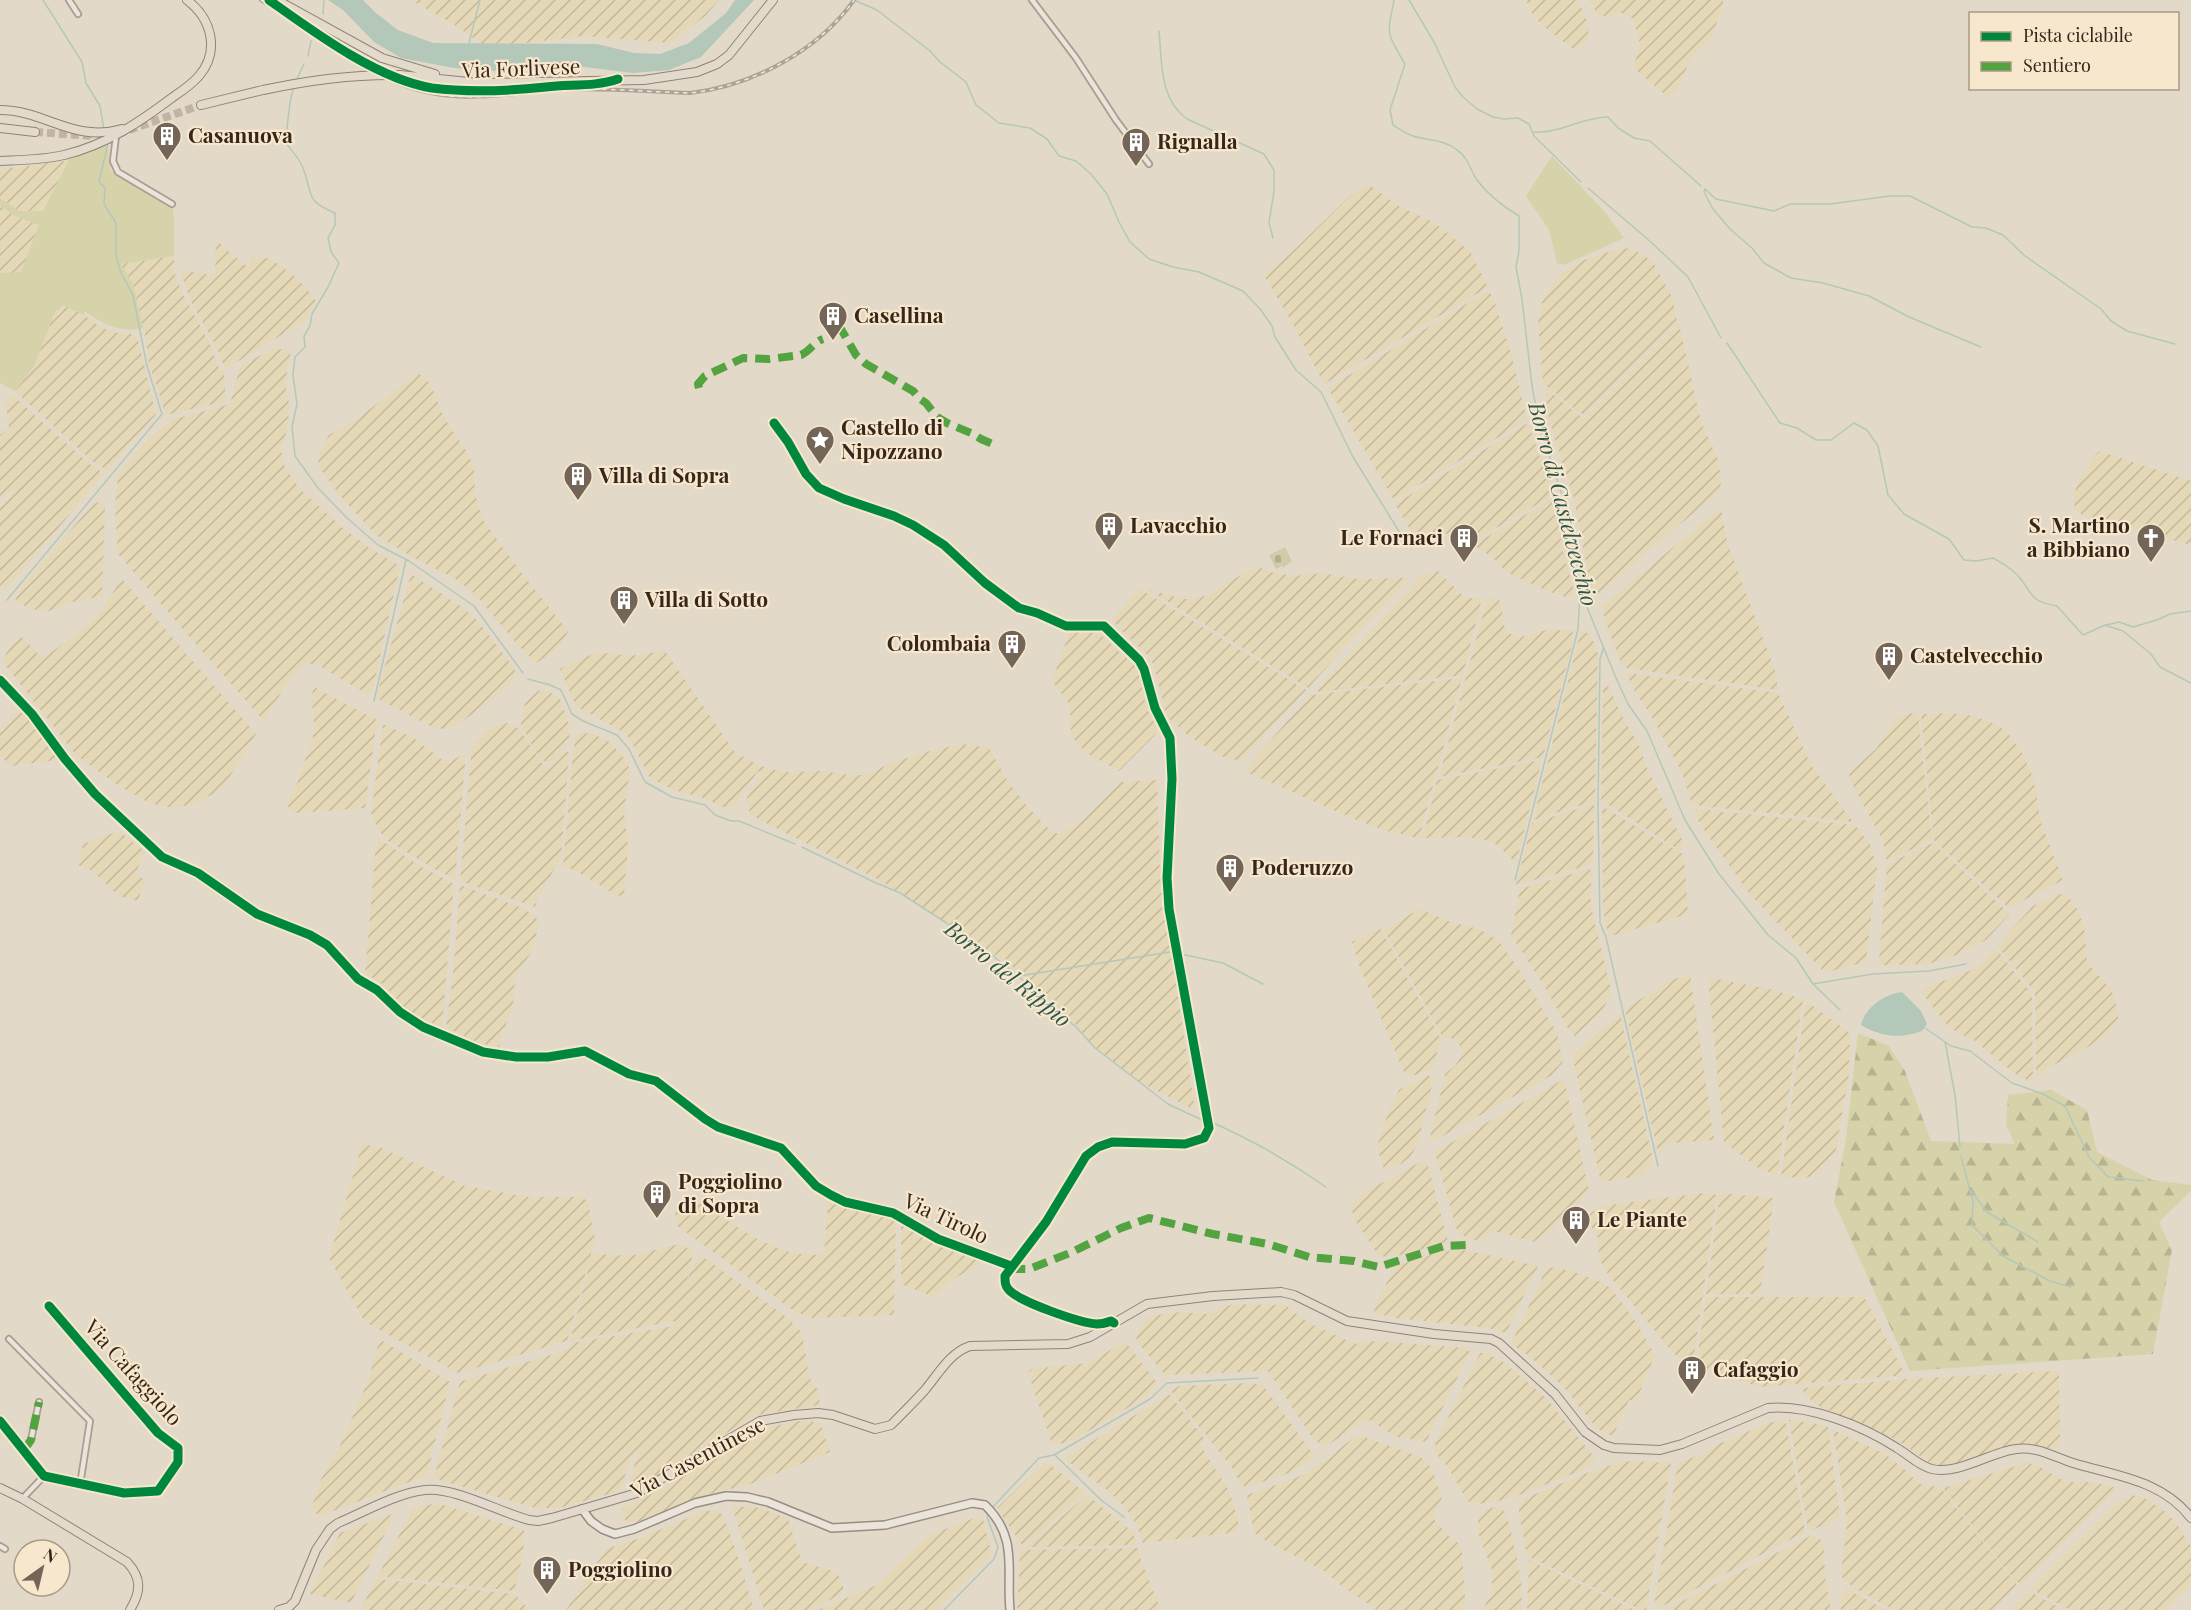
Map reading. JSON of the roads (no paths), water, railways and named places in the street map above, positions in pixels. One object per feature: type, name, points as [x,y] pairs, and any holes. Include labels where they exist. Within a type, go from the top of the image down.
[{"type":"main road","points":[[0,161],[36,160],[64,155],[110,138],[135,125],[198,77],[206,65],[211,35],[206,19],[187,0]]},
{"type":"main road","points":[[277,0],[382,58],[430,74],[478,83]]},
{"type":"main road","points":[[201,105],[296,83],[354,75],[400,75],[478,83],[644,80],[697,72],[717,64],[729,55],[773,0]]},
{"type":"main road","points":[[0,110],[21,112],[77,131],[90,133],[111,132],[135,125]]},
{"type":"main road","points":[[0,129],[35,132]]},
{"type":"main road","name":"Via Casentinese","points":[[279,1610],[289,1607],[295,1601],[316,1550],[330,1529],[338,1523],[405,1495],[425,1490],[452,1493],[517,1517],[538,1521],[632,1495],[649,1488],[760,1421],[794,1414],[818,1413],[833,1415],[875,1429],[884,1428],[891,1425],[925,1390],[953,1356],[961,1349],[970,1346],[1068,1344],[1089,1337],[1147,1304],[1213,1296],[1281,1292],[1294,1295],[1347,1321],[1434,1334],[1491,1339],[1499,1343],[1555,1394],[1585,1432],[1614,1448],[1660,1450],[1682,1444],[1768,1408],[1780,1407],[1804,1410],[1829,1417],[1877,1436],[1917,1462],[1934,1470],[1953,1468],[2014,1449],[2034,1449],[2081,1466],[2135,1479],[2176,1502],[2191,1518]]},
{"type":"main road","points":[[0,1488],[23,1499],[127,1562],[136,1573],[140,1587],[130,1610]]},
{"type":"main road","points":[[582,1509],[591,1521],[615,1534],[634,1529],[695,1503],[726,1496],[747,1497],[768,1502],[832,1528],[885,1525],[972,1503],[985,1505],[999,1523],[1011,1559],[1010,1608]]},
{"type":"street","points":[[69,0],[78,14]]},
{"type":"street","points":[[1032,0],[1076,58],[1116,120],[1149,164]]},
{"type":"street","points":[[110,138],[113,161],[118,172],[172,204]]},
{"type":"street","points":[[774,423],[806,474],[819,488],[913,525],[944,545],[985,583],[1019,608],[1066,626],[1104,626],[1139,660],[1144,669],[1155,708],[1170,738],[1172,779],[1167,878],[1169,909],[1209,1130],[1204,1138],[1185,1144],[1112,1142],[1098,1147],[1086,1156],[1046,1222],[1005,1276],[1005,1284],[1009,1291],[1017,1296],[1074,1319],[1091,1323],[1104,1324],[1111,1321],[1114,1323]]},
{"type":"street","name":"Via Tirolo","points":[[0,680],[32,714],[65,759],[95,794],[162,857],[198,873],[257,914],[310,935],[327,945],[358,979],[377,990],[400,1012],[423,1027],[483,1052],[516,1057],[548,1057],[585,1051],[629,1074],[656,1081],[705,1119],[718,1126],[781,1148],[816,1186],[831,1195],[845,1202],[893,1213],[938,1239],[1011,1266]]},
{"type":"street","name":"Via Cafaggiolo","points":[[44,1476],[124,1493],[158,1491],[178,1462],[178,1448],[158,1433],[49,1306]]},
{"type":"street","points":[[9,1339],[90,1421],[80,1485]]},
{"type":"street","points":[[24,1450],[32,1440],[39,1402]]},
{"type":"street","points":[[0,1421],[44,1476],[23,1499]]},
{"type":"waterway","points":[[43,0],[82,62],[86,83],[100,106],[104,130]]},
{"type":"waterway","name":"Borro del Rippio","points":[[323,14],[324,0]]},
{"type":"waterway","points":[[469,43],[480,0]]},
{"type":"waterway","name":"Borro di Castelvecchio","points":[[1394,0],[1390,34],[1405,64],[1390,110],[1393,125],[1410,135],[1452,146],[1464,156],[1486,191],[1519,216],[1519,251],[1516,267],[1540,428],[1568,513],[1581,587],[1587,607],[1616,678],[1628,704],[1647,731],[1685,820],[1719,874],[1768,935],[1796,958],[1813,984],[1840,1010]]},
{"type":"waterway","points":[[1409,0],[1434,42],[1455,87],[1463,97],[1477,109],[1493,117],[1518,118],[1529,124],[1534,136],[1581,182]]},
{"type":"waterway","points":[[856,1],[877,10],[930,51],[940,62],[966,82],[976,105],[999,123],[1030,128],[1047,139],[1059,156],[1076,161],[1091,174],[1107,194],[1130,242],[1149,259],[1199,272],[1243,291],[1272,326],[1275,337],[1296,370],[1321,392],[1353,457],[1400,533],[1412,547]]},
{"type":"waterway","points":[[1159,31],[1164,79],[1171,101],[1178,111],[1187,119],[1264,154],[1274,170],[1274,191],[1269,223],[1273,238]]},
{"type":"waterway","name":"Borro del Rippio","points":[[308,56],[311,41]]},
{"type":"waterway","name":"Borro del Rippio","points":[[297,79],[304,64]]},
{"type":"waterway","name":"Borro del Rippio","points":[[294,87],[286,143],[301,164],[314,200],[325,209],[335,213],[335,225],[328,238],[331,252],[339,263],[312,314],[310,326],[304,336],[305,347],[295,357],[293,375],[297,404],[292,427],[295,456],[318,488],[378,545],[409,561],[474,606],[523,673]]},
{"type":"waterway","points":[[1534,132],[1608,117],[1618,128],[1634,138],[1650,141],[1701,186]]},
{"type":"waterway","points":[[7,600],[162,414],[147,366],[133,295],[121,273],[116,256],[116,223],[104,204],[105,188],[99,182],[108,143]]},
{"type":"waterway","points":[[1588,188],[1688,277],[1721,338]]},
{"type":"waterway","points":[[1705,189],[1716,199],[1774,211],[1790,204],[1830,204],[1890,196],[1910,196],[1972,227],[1986,228],[2003,235],[2025,256],[2101,309],[2111,321],[2127,331],[2175,344]]},
{"type":"waterway","points":[[1705,189],[1704,192],[1713,209],[1764,263],[1791,278],[1823,283],[1869,296],[1909,317],[1981,347]]},
{"type":"waterway","points":[[1727,343],[1780,423],[1797,428],[1816,440],[1831,440],[1854,423],[1867,430],[1878,446],[1888,495],[1904,514],[1949,539],[1964,560],[1977,561],[1993,558],[2014,572],[2035,598],[2057,606],[2083,635],[2105,625],[2123,631],[2151,654],[2160,667],[2191,683]]},
{"type":"waterway","points":[[374,701],[406,560]]},
{"type":"waterway","points":[[1515,880],[1578,629],[1580,589]]},
{"type":"waterway","points":[[2106,625],[2119,622],[2133,627],[2170,614],[2191,611]]},
{"type":"waterway","points":[[1603,649],[1600,659],[1598,806],[1600,923],[1606,937],[1658,1166]]},
{"type":"waterway","name":"Borro del Rippio","points":[[528,679],[561,690],[572,714],[617,735],[629,749],[645,782],[672,797],[705,805],[715,815],[731,821],[739,821],[795,844]]},
{"type":"waterway","name":"Borro del Rippio","points":[[802,847],[900,893],[945,922],[1018,976],[1077,1028],[1095,1048],[1168,1104],[1202,1120]]},
{"type":"waterway","points":[[1019,976],[1170,952]]},
{"type":"waterway","points":[[1181,954],[1223,963],[1263,984]]},
{"type":"waterway","points":[[1813,984],[1873,974],[1929,971],[1966,964]]},
{"type":"waterway","points":[[1925,1028],[1951,1046],[1970,1051],[2012,1083],[2043,1094],[2065,1106],[2089,1157],[2108,1177],[2143,1181]]},
{"type":"waterway","points":[[1945,1042],[1955,1095],[1960,1147]]},
{"type":"waterway","name":"Borro del Rippio","points":[[1211,1122],[1270,1152],[1326,1187]]},
{"type":"waterway","points":[[1961,1156],[1973,1202],[1972,1225],[2003,1256],[2050,1281],[2071,1287]]},
{"type":"waterway","points":[[1969,1188],[1987,1212],[2038,1242]]},
{"type":"waterway","points":[[991,1509],[1039,1458],[1054,1455],[1150,1399],[1167,1383],[1258,1378]]},
{"type":"waterway","points":[[1055,1455],[1101,1500],[1124,1517]]},
{"type":"waterway","points":[[944,1610],[994,1559],[998,1547],[987,1517],[989,1513]]},
{"type":"tunnel","points":[[129,130],[201,105]]},
{"type":"tunnel","points":[[35,132],[93,136]]},
{"type":"railway","points":[[261,0],[365,67]]},
{"type":"railway","points":[[389,79],[410,88],[431,93],[472,97],[574,89],[690,93],[737,83],[782,63],[822,35],[854,0]]},
{"type":"place","name":"Casanuova","points":[[167,162]]},
{"type":"place","name":"Rignalla","points":[[1136,168]]},
{"type":"place","name":"Casellina","points":[[833,342]]},
{"type":"place","name":"Castello di Nipozzano","points":[[820,466]]},
{"type":"place","name":"Villa di Sopra","points":[[578,502]]},
{"type":"place","name":"Lavacchio","points":[[1109,552]]},
{"type":"place","name":"Le Fornaci","points":[[1464,564]]},
{"type":"place","name":"S. Martino a Bibbiano","points":[[2151,564]]},
{"type":"place","name":"Villa di Sotto","points":[[624,626]]},
{"type":"place","name":"Colombaia","points":[[1012,670]]},
{"type":"place","name":"Castelvecchio","points":[[1889,682]]},
{"type":"place","name":"Poderuzzo","points":[[1230,894]]},
{"type":"place","name":"Poggiolino di Sopra","points":[[657,1220]]},
{"type":"place","name":"Le Piante","points":[[1576,1246]]},
{"type":"place","name":"Cafaggio","points":[[1692,1396]]},
{"type":"place","name":"Poggiolino","points":[[547,1596]]}]
